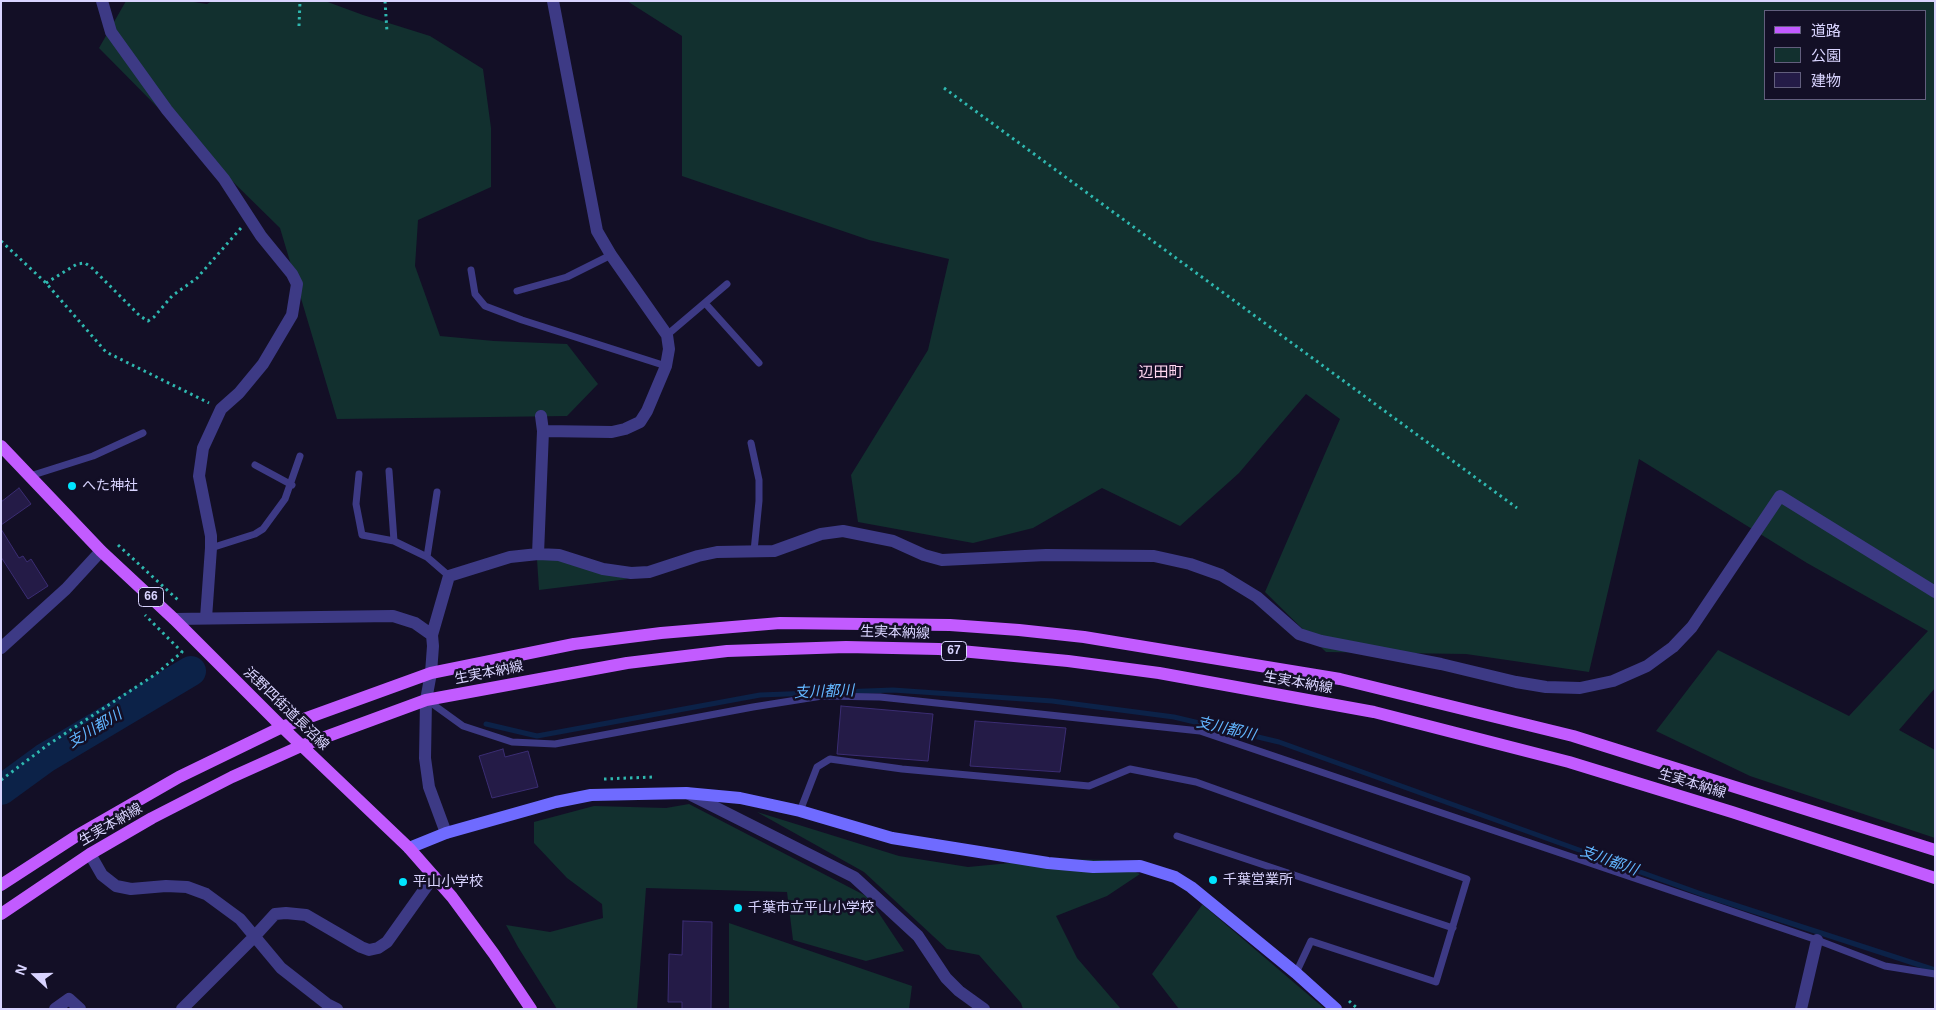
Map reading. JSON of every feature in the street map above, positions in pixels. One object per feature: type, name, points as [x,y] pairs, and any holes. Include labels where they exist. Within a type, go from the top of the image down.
[{"type":"main road","name":"浜野四街道長沼線","points":[[1,446],[102,551],[174,618],[301,746],[409,848],[452,897],[531,1009]]},
{"type":"main road","name":"生実本納線","points":[[1,884],[78,834],[179,777],[282,726],[431,673],[574,644],[661,633],[780,624],[950,625],[1074,636],[1340,679],[1572,736],[1935,850]]},
{"type":"main road","name":"生実本納線","points":[[1,914],[90,854],[152,818],[232,777],[301,746],[426,700],[627,662],[727,651],[846,647],[939,649],[1068,661],[1159,673],[1374,712],[1569,762],[1732,812],[1935,878]]},
{"type":"street","points":[[102,1],[111,32],[167,110],[224,180],[262,236],[292,274],[297,284],[292,315],[263,364],[239,393],[221,408],[203,448],[200,476],[211,536],[206,618]]},
{"type":"street","points":[[543,431],[612,432],[626,429],[640,422],[647,411],[666,366],[669,349],[666,335],[597,231],[553,1]]},
{"type":"street","points":[[538,554],[543,431],[541,416]]},
{"type":"street","points":[[446,833],[429,788],[425,758],[426,700],[431,673],[432,635],[449,576],[510,557],[559,554],[604,569],[631,573],[649,572],[698,556],[717,552],[774,551],[822,534],[843,531],[892,541],[924,555],[942,560],[1046,555],[1154,556],[1190,564],[1221,575],[1257,597],[1299,634],[1321,641],[1441,664],[1516,682],[1546,687],[1580,688],[1612,681],[1647,666],[1673,647],[1692,627],[1780,496],[1935,592]]},
{"type":"street","points":[[1,648],[66,590],[102,551]]},
{"type":"street","points":[[174,618],[393,616],[415,623],[432,635]]},
{"type":"street","points":[[686,793],[854,877],[918,936],[946,978],[959,991],[984,1009]]},
{"type":"street","points":[[409,848],[446,833],[556,802],[591,795],[686,793],[740,798],[800,811],[892,838],[1048,863],[1093,867],[1140,866],[1175,877],[1191,887],[1296,973],[1336,1009]]},
{"type":"street","points":[[90,854],[102,875],[116,886],[131,889],[166,886],[187,887],[206,894],[240,919],[281,968],[327,1004],[337,1009]]},
{"type":"street","points":[[182,1009],[276,914],[306,915],[369,950],[378,948],[387,942],[434,876]]},
{"type":"street","points":[[1802,1009],[1817,940]]},
{"type":"street","points":[[56,1009],[69,999],[80,1009]]},
{"type":"lane","points":[[517,291],[567,277],[611,254]]},
{"type":"lane","points":[[471,270],[475,294],[485,306],[516,318],[666,366]]},
{"type":"lane","points":[[666,335],[727,284]]},
{"type":"lane","points":[[705,303],[760,362]]},
{"type":"lane","points":[[30,476],[93,456],[143,433]]},
{"type":"lane","points":[[751,443],[759,480],[754,551]]},
{"type":"lane","points":[[211,548],[255,534],[263,529],[285,499],[292,485],[300,456]]},
{"type":"lane","points":[[255,465],[292,485]]},
{"type":"lane","points":[[389,471],[394,541]]},
{"type":"lane","points":[[359,474],[356,504],[362,534],[394,541],[427,556],[449,576]]},
{"type":"lane","points":[[427,556],[437,492]]},
{"type":"lane","points":[[426,700],[463,726],[512,742],[555,744],[822,696],[880,696],[1200,731],[1817,940],[1885,966],[1935,974]]},
{"type":"lane","points":[[800,811],[817,767],[830,759],[902,769],[1089,786],[1130,769],[1196,782],[1467,879],[1436,982],[1311,941],[1296,973]]},
{"type":"lane","points":[[1177,836],[1452,928]]},
{"type":"path","points":[[299,26],[300,1]]},
{"type":"path","points":[[385,1],[387,32]]},
{"type":"path","points":[[944,88],[1517,508]]},
{"type":"path","points":[[46,284],[77,264],[85,263],[140,316],[148,320],[154,318],[172,296],[196,278],[250,218]]},
{"type":"path","points":[[1,241],[46,284],[106,352],[221,408]]},
{"type":"path","points":[[1,780],[49,744],[156,674],[182,652],[143,612]]},
{"type":"green space","points":[[126,1],[187,1],[207,4],[212,1],[325,1],[430,36],[483,69],[491,128],[491,187],[418,220],[415,266],[440,336],[494,341],[567,344],[598,384],[567,416],[337,419],[280,228],[99,48]]},
{"type":"green space","points":[[627,1],[1935,1],[1935,688],[1899,730],[1935,750],[1935,838],[1750,776],[1656,731],[1718,650],[1849,716],[1928,631],[1807,563],[1639,459],[1589,672],[1466,654],[1326,652],[1265,592],[1340,419],[1306,394],[1239,473],[1180,526],[1102,488],[1033,528],[973,543],[858,522],[851,475],[928,350],[949,259],[869,240],[682,176],[682,36]]},
{"type":"green space","points":[[553,558],[628,579],[539,590],[537,559]]},
{"type":"green space","points":[[689,804],[868,897],[904,951],[866,961],[793,940],[787,892],[646,888],[637,1009],[557,1009],[506,925],[550,932],[603,918],[602,904],[567,878],[534,843],[534,822],[594,806],[666,808]]},
{"type":"green space","points":[[757,812],[899,856],[968,867],[1053,859],[1108,860],[1140,874],[1107,896],[1056,916],[1077,958],[1121,1009],[1023,1009],[1021,1003],[979,955],[947,949],[864,872]]},
{"type":"green space","points":[[1202,905],[1325,1009],[1179,1009],[1152,974]]},
{"type":"green space","points":[[729,923],[912,986],[909,1009],[729,1009]]},
{"type":"building","points":[[19,488],[31,504],[1,525],[1,502]]},
{"type":"building","points":[[1,529],[19,558],[23,556],[27,562],[31,559],[48,586],[28,599],[1,557]]},
{"type":"building","points":[[841,706],[933,714],[928,761],[837,754]]},
{"type":"building","points":[[975,721],[1066,728],[1060,772],[970,766]]},
{"type":"building","points":[[503,749],[505,757],[528,751],[538,787],[492,798],[479,756]]},
{"type":"building","points":[[683,921],[712,922],[711,1009],[682,1009],[682,1002],[668,1002],[669,954],[682,955]]},
{"type":"waterway","name":"支川都川","points":[[1,790],[45,758],[191,671]]},
{"type":"waterway","name":"支川都川","points":[[486,724],[537,736],[760,695],[893,690],[1052,701],[1174,717],[1279,742],[1707,896],[1935,970]]},
{"type":"place","name":"へた神社","points":[[72,486]]},
{"type":"place","name":"千葉営業所","points":[[1213,880]]},
{"type":"place","name":"平山小学校","points":[[403,882]]},
{"type":"place","name":"千葉市立平山小学校","points":[[738,908]]},
{"type":"district","name":"辺田町","points":[[1161,373]]}]
